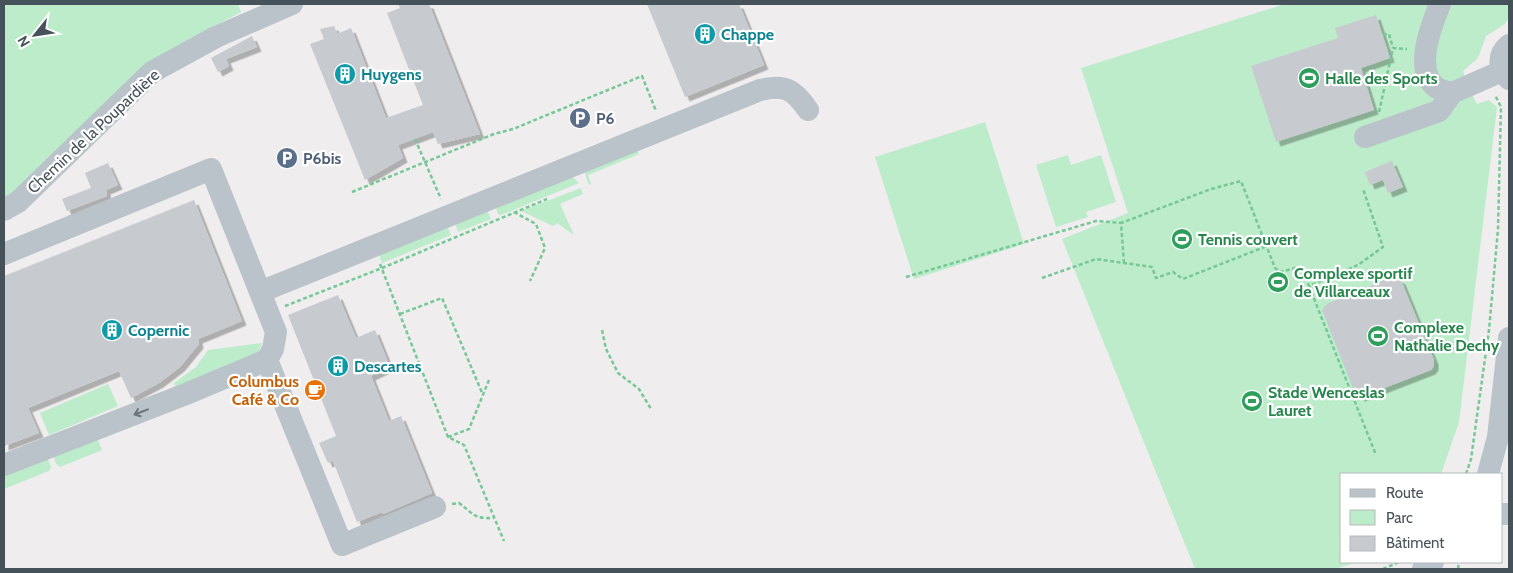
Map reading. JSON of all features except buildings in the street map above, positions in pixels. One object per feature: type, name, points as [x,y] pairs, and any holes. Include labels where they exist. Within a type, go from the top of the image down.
[{"type":"street","name":"Chemin de la Poupardière","points":[[4,210],[18,202],[152,72],[216,37],[292,4]]},
{"type":"street","points":[[1440,4],[1430,30],[1424,67],[1427,76],[1437,88],[1452,93]]},
{"type":"street","points":[[1370,135],[1439,111],[1452,93],[1499,76],[1500,58],[1509,44]]},
{"type":"street","points":[[260,292],[760,90],[775,86],[790,90],[800,97],[808,110]]},
{"type":"street","points":[[4,254],[211,168],[276,332],[273,349],[267,360],[4,466]]},
{"type":"street","points":[[1488,473],[1498,437],[1509,338]]},
{"type":"street","points":[[267,360],[342,545],[440,506]]},
{"type":"path","points":[[1370,135],[1394,48],[1389,34],[1383,35]]},
{"type":"path","points":[[1394,48],[1410,49]]},
{"type":"path","points":[[352,192],[494,134],[514,129],[642,76],[661,123],[658,131]]},
{"type":"path","points":[[1466,473],[1489,330],[1498,229],[1501,107],[1499,76]]},
{"type":"path","points":[[415,139],[448,216]]},
{"type":"path","points":[[906,277],[1096,221],[1121,223],[1211,189],[1240,181],[1278,271],[1302,269],[1376,455]]},
{"type":"path","points":[[1309,286],[1358,265],[1383,247],[1363,189]]},
{"type":"path","points":[[271,319],[286,304],[382,268],[547,199]]},
{"type":"path","points":[[514,212],[536,224],[545,248],[530,281]]},
{"type":"path","points":[[1121,223],[1124,264]]},
{"type":"path","points":[[373,246],[448,437],[464,445],[504,541]]},
{"type":"path","points":[[1042,278],[1096,259],[1152,267],[1156,278],[1173,272],[1183,279],[1267,246]]},
{"type":"path","points":[[400,314],[442,298],[483,395]]},
{"type":"path","points":[[602,330],[606,350],[618,373],[639,389],[651,409]]},
{"type":"path","points":[[448,437],[469,429],[489,380]]},
{"type":"path","points":[[440,506],[459,503],[474,517],[480,519],[494,518]]},
{"type":"path","points":[[1383,569],[1397,563]]},
{"type":"green space","points":[[4,4],[238,4],[241,12],[188,41],[4,205]]},
{"type":"green space","name":"Complexe sportif de Villarceaux","points":[[1285,4],[1509,4],[1509,17],[1505,24],[1486,36],[1478,58],[1463,71],[1467,86],[1477,104],[1489,100],[1497,107],[1459,422],[1441,473],[1340,473],[1340,563],[1354,563],[1335,569],[1195,569],[1062,239],[1128,213],[1081,68]]},
{"type":"green space","points":[[985,122],[1024,244],[914,279],[875,157]]},
{"type":"green space","points":[[636,146],[639,154],[588,175],[591,184],[589,185],[585,174],[587,166]]},
{"type":"green space","points":[[1068,155],[1071,165],[1101,155],[1116,202],[1086,212],[1088,217],[1056,227],[1036,165]]},
{"type":"green space","points":[[568,173],[579,183],[501,215],[498,214],[495,204]]},
{"type":"green space","points":[[581,188],[583,194],[560,204],[574,235],[557,223],[553,226],[521,211]]},
{"type":"green space","points":[[486,207],[491,219],[458,232],[454,220]]},
{"type":"green space","points":[[446,223],[451,235],[382,263],[378,252]]},
{"type":"green space","points":[[262,343],[258,355],[176,389],[174,383],[196,367],[208,350]]},
{"type":"green space","points":[[108,384],[118,406],[49,435],[40,413]]},
{"type":"green space","points":[[98,440],[102,450],[60,467],[56,464],[53,454]]},
{"type":"green space","points":[[47,457],[51,467],[49,471],[4,489],[4,474]]},
{"type":"place","name":"Chappe","points":[[705,34]]},
{"type":"place","name":"Huygens","points":[[345,74]]},
{"type":"place","name":"Halle des Sports","points":[[1309,78]]},
{"type":"place","name":"P6","points":[[580,118]]},
{"type":"place","name":"P6bis","points":[[287,158]]},
{"type":"place","name":"Tennis couvert","points":[[1182,239]]},
{"type":"place","name":"Complexe sportif de Villarceaux","points":[[1278,282]]},
{"type":"place","name":"Copernic","points":[[112,330]]},
{"type":"place","name":"Complexe Nathalie Dechy","points":[[1378,336]]},
{"type":"place","name":"Descartes","points":[[338,366]]},
{"type":"place","name":"Columbus Café & Co","points":[[315,390]]},
{"type":"place","name":"Stade Wenceslas Lauret","points":[[1252,401]]}]
